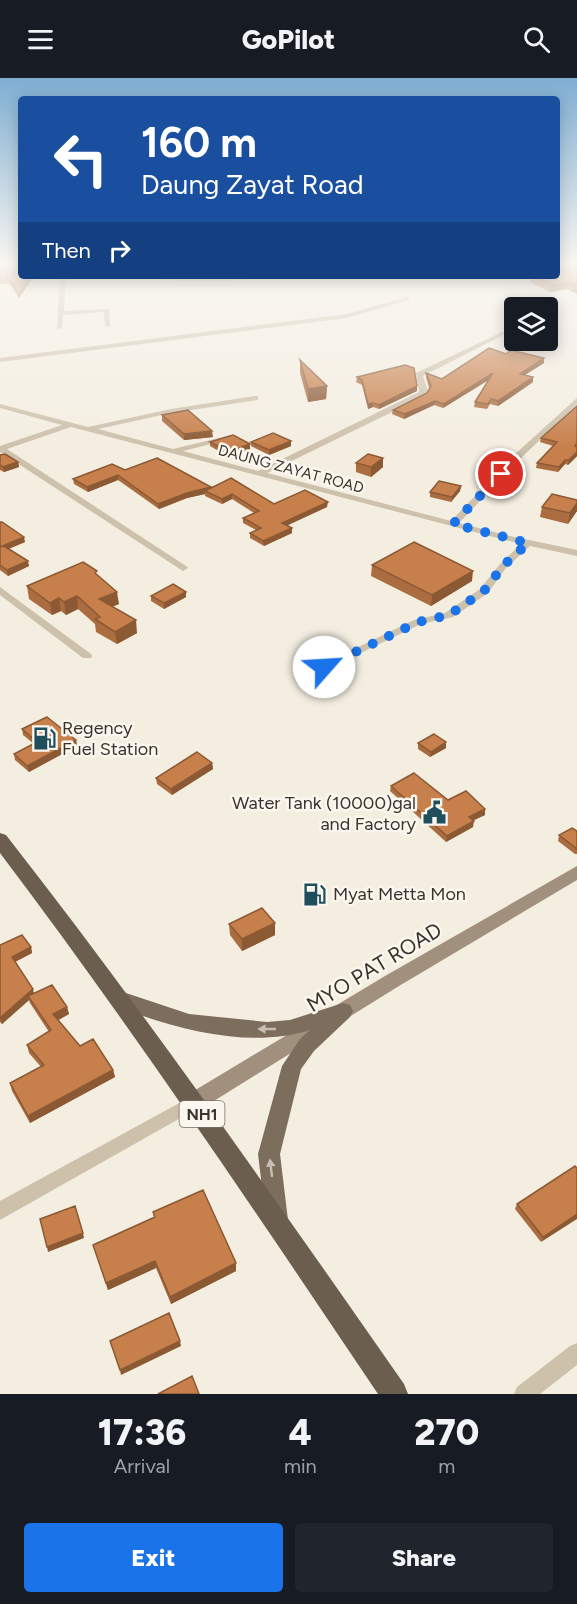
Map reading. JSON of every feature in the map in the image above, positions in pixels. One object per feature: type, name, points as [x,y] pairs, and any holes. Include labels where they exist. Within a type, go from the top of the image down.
[{"type":"highway","name":"NH1","points":[[0,840],[120,999],[194,1102],[394,1394]]},
{"type":"main road","name":"MYO PAT ROAD","points":[[194,1102],[577,872]]},
{"type":"main road","points":[[120,999],[189,1022],[267,1030],[290,1028],[344,1011]]},
{"type":"main road","points":[[278,1226],[270,1154],[292,1066],[307,1045],[344,1011]]},
{"type":"street","points":[[0,360],[264,326]]},
{"type":"street","points":[[258,474],[422,394],[424,391],[419,375],[504,333]]},
{"type":"street","points":[[86,429],[171,411],[255,398]]},
{"type":"street","points":[[453,524],[577,400]]},
{"type":"street","name":"DAUNG ZAYAT ROAD","points":[[0,406],[453,524],[577,553]]},
{"type":"street","points":[[565,410],[577,413]]},
{"type":"street","points":[[1,449],[69,425]]},
{"type":"street","points":[[172,452],[228,437]]},
{"type":"street","points":[[1,449],[183,568]]},
{"type":"street","points":[[324,667],[418,622],[449,615],[484,591],[503,566],[528,543]]},
{"type":"street","points":[[0,590],[87,656]]},
{"type":"street","points":[[0,1211],[194,1102]]},
{"type":"street","points":[[524,1394],[577,1353]]},
{"type":"building","points":[[489,348],[506,354],[515,351],[544,358],[520,374],[533,377],[498,401],[491,399],[488,404],[475,402],[493,373],[444,404],[435,401],[405,414],[393,410],[427,393],[431,386],[426,373],[442,379]]},
{"type":"building","points":[[300,360],[327,386],[308,389]]},
{"type":"building","points":[[405,365],[414,368],[417,386],[379,405],[368,404],[362,380],[357,377]]},
{"type":"building","points":[[577,406],[577,443],[575,446],[577,452],[559,467],[537,463],[557,442],[541,438]]},
{"type":"building","points":[[188,410],[212,431],[184,434],[162,415]]},
{"type":"building","points":[[273,433],[291,441],[269,450],[251,442]]},
{"type":"building","points":[[233,435],[250,444],[229,452],[210,442]]},
{"type":"building","points":[[5,454],[18,462],[3,467],[0,465],[0,455]]},
{"type":"building","points":[[368,454],[383,458],[371,467],[356,463]]},
{"type":"building","points":[[157,458],[211,487],[158,504],[118,475],[87,487],[73,479],[112,464],[125,470]]},
{"type":"building","points":[[231,478],[274,504],[305,490],[328,502],[282,523],[292,528],[263,541],[250,533],[261,528],[243,518],[259,511],[232,494],[222,499],[205,491]]},
{"type":"building","points":[[439,481],[461,486],[452,497],[430,492]]},
{"type":"building","points":[[552,494],[577,500],[577,503],[570,513],[542,507]]},
{"type":"building","points":[[0,522],[2,522],[24,537],[0,547]]},
{"type":"building","points":[[414,542],[473,571],[432,595],[372,565]]},
{"type":"building","points":[[4,546],[28,561],[7,570],[0,565],[0,547]]},
{"type":"building","points":[[83,562],[97,571],[95,573],[117,592],[99,599],[136,620],[115,632],[95,619],[100,617],[77,596],[64,602],[59,598],[50,603],[27,586]]},
{"type":"building","points":[[173,584],[186,592],[164,603],[151,596]]},
{"type":"building","points":[[47,717],[76,740],[27,766],[14,754],[37,742],[22,729]]},
{"type":"building","points":[[434,734],[446,742],[431,752],[418,743]]},
{"type":"building","points":[[197,752],[212,763],[171,789],[156,778]]},
{"type":"building","points":[[414,773],[448,800],[466,791],[485,809],[469,817],[474,821],[447,836],[391,786]]},
{"type":"building","points":[[572,828],[577,831],[577,849],[559,835]]},
{"type":"building","points":[[262,908],[275,923],[242,939],[229,924]]},
{"type":"building","points":[[22,935],[31,947],[12,957],[33,989],[0,1018],[0,945]]},
{"type":"building","points":[[52,985],[67,1007],[53,1014],[80,1046],[93,1039],[113,1070],[28,1116],[10,1083],[44,1065],[27,1045],[51,1030],[28,996]]},
{"type":"building","points":[[575,1166],[577,1168],[577,1214],[543,1237],[517,1204]]},
{"type":"building","points":[[203,1190],[236,1263],[170,1297],[155,1261],[106,1283],[93,1245],[155,1217],[153,1212]]},
{"type":"building","points":[[75,1206],[83,1233],[47,1247],[40,1219]]},
{"type":"building","points":[[169,1313],[180,1341],[120,1370],[110,1341]]},
{"type":"building","points":[[192,1376],[199,1394],[158,1394]]},
{"type":"place","name":"Regency Fuel Station","points":[[44,738]]},
{"type":"place","name":"Water Tank (10000)gal and Factory","points":[[434,813]]},
{"type":"place","name":"Myat Metta Mon","points":[[315,894]]},
{"type":"route","points":[[324,667],[418,622],[449,615],[484,591],[503,566],[528,543],[453,524],[501,474]]}]
